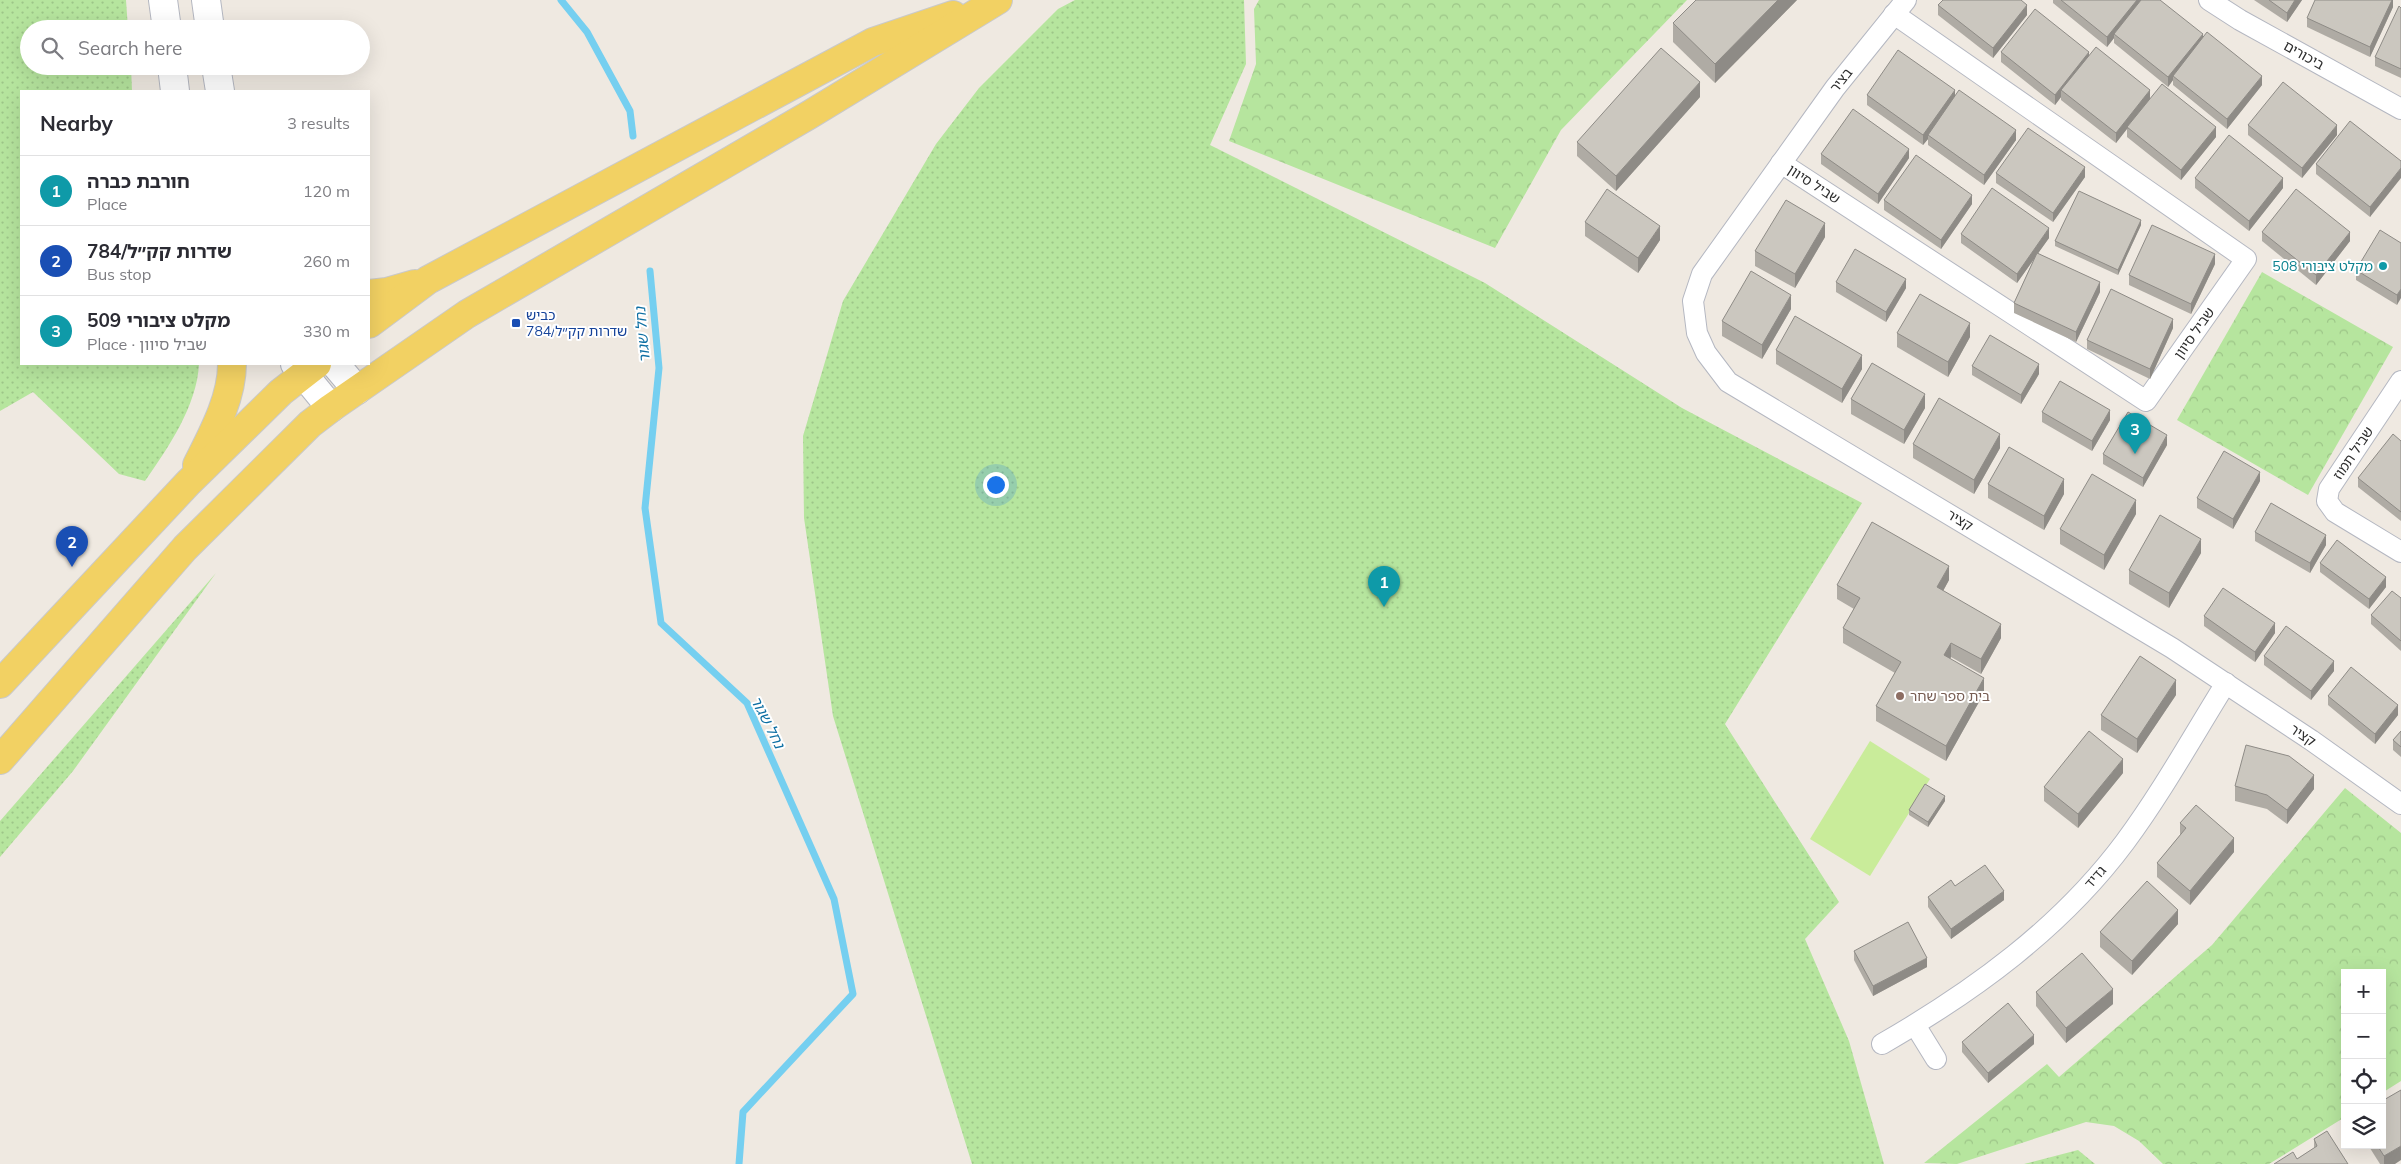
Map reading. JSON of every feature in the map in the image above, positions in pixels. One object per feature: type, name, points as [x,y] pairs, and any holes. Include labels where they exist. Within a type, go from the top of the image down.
[{"type":"main road","points":[[370,323],[428,280],[873,42],[997,0]]},
{"type":"main road","points":[[0,760],[185,548],[310,424],[467,314],[809,115],[997,0]]},
{"type":"main road","points":[[370,294],[387,292],[428,280]]},
{"type":"main road","points":[[188,483],[213,432],[232,377],[232,365]]},
{"type":"main road","points":[[0,684],[188,483],[305,367]]},
{"type":"street","points":[[163,0],[166,20]]},
{"type":"street","points":[[206,0],[209,20]]},
{"type":"street","name":"ביכורים","points":[[2209,0],[2240,20],[2401,109]]},
{"type":"street","name":"שביל סיוון","points":[[1781,163],[2146,401],[2246,259],[1900,7]]},
{"type":"street","name":"בציר","points":[[1781,163],[1835,88],[1900,7]]},
{"type":"street","points":[[173,75],[175,90]]},
{"type":"street","points":[[217,75],[220,90]]},
{"type":"street","name":"קציר","points":[[1781,163],[1702,274],[1693,301],[1697,333],[1706,353],[1728,382],[2035,565],[2226,683],[2401,804]]},
{"type":"street","points":[[336,365],[357,390]]},
{"type":"street","points":[[305,367],[331,408]]},
{"type":"street","name":"שביל תמוז","points":[[2401,382],[2328,489],[2327,501],[2335,512],[2401,552]]},
{"type":"street","name":"גדיד","points":[[1882,1044],[1916,1025],[1982,981],[2023,948],[2082,892],[2124,844],[2151,805],[2226,683]]},
{"type":"street","points":[[1916,1025],[1936,1059]]},
{"type":"green space","points":[[0,0],[126,0],[127,20],[20,20],[20,75],[131,75],[132,90],[20,90],[20,365],[199,365],[193,395],[172,441],[145,481],[119,474],[33,392],[0,411]]},
{"type":"green space","points":[[1075,0],[1244,0],[1246,64],[1210,145],[1485,283],[1682,408],[1862,503],[1725,724],[1839,902],[1805,939],[1849,1041],[1884,1164],[972,1164],[833,716],[804,518],[803,436],[843,301],[936,144],[979,88],[1058,9]]},
{"type":"green space","points":[[1259,0],[1687,0],[1561,130],[1495,248],[1229,141],[1256,64],[1254,9]]},
{"type":"green space","points":[[2262,272],[2393,347],[2308,495],[2177,420]]},
{"type":"green space","points":[[216,573],[73,771],[0,857],[0,821]]},
{"type":"green space","points":[[1870,741],[1930,779],[1870,876],[1810,839]]},
{"type":"green space","points":[[2345,788],[2401,833],[2401,1081],[2386,1090],[2386,969],[2341,969],[2341,1119],[2269,1164],[2163,1164],[2139,1141],[2114,1126],[2086,1122],[1957,1164],[1924,1163],[2047,1064],[2059,1077],[2212,945]]},
{"type":"green space","points":[[2078,1150],[2095,1164],[2024,1164]]},
{"type":"building","points":[[1696,0],[1778,0],[1715,64],[1673,23]]},
{"type":"building","points":[[1943,0],[2021,0],[2027,5],[1993,48],[1938,5]]},
{"type":"building","points":[[2061,0],[2137,0],[2107,37]]},
{"type":"building","points":[[2141,0],[2160,0],[2203,34],[2168,77],[2114,34]]},
{"type":"building","points":[[2269,0],[2295,0],[2287,13]]},
{"type":"building","points":[[2315,0],[2392,0],[2370,47],[2307,18]]},
{"type":"building","points":[[2399,6],[2401,8],[2401,69],[2375,57]]},
{"type":"building","points":[[2035,9],[2089,52],[2055,95],[2001,52]]},
{"type":"building","points":[[2207,32],[2262,76],[2227,119],[2173,76]]},
{"type":"building","points":[[2096,47],[2150,90],[2116,133],[2061,90]]},
{"type":"building","points":[[1661,48],[1700,82],[1616,176],[1577,142]]},
{"type":"building","points":[[1898,50],[1955,90],[1923,135],[1867,95]]},
{"type":"building","points":[[2283,82],[2337,125],[2302,168],[2248,125]]},
{"type":"building","points":[[2162,84],[2216,127],[2181,170],[2127,127]]},
{"type":"building","points":[[1959,90],[2016,130],[1984,175],[1928,135]]},
{"type":"building","points":[[1853,109],[1909,149],[1878,194],[1821,154]]},
{"type":"building","points":[[2350,121],[2401,161],[2401,168],[2370,207],[2316,164]]},
{"type":"building","points":[[2028,128],[2085,167],[2053,213],[1996,173]]},
{"type":"building","points":[[2229,135],[2283,178],[2249,221],[2195,178]]},
{"type":"building","points":[[1916,155],[1972,195],[1941,240],[1884,200]]},
{"type":"building","points":[[1992,188],[2049,228],[2017,274],[1961,234]]},
{"type":"building","points":[[1607,189],[1660,226],[1638,258],[1585,222]]},
{"type":"building","points":[[2296,189],[2350,232],[2316,275],[2262,232]]},
{"type":"building","points":[[2079,191],[2141,220],[2118,270],[2055,241]]},
{"type":"building","points":[[1786,200],[1825,223],[1795,274],[1755,251]]},
{"type":"building","points":[[2152,225],[2215,254],[2191,304],[2129,275]]},
{"type":"building","name":"מקלט ציבורי 508","points":[[2380,230],[2401,243],[2401,289],[2397,295],[2356,270]]},
{"type":"building","points":[[1855,249],[1906,279],[1886,312],[1836,282]]},
{"type":"building","points":[[2037,253],[2100,282],[2076,332],[2014,303]]},
{"type":"building","points":[[1751,271],[1791,295],[1762,345],[1722,321]]},
{"type":"building","points":[[2111,289],[2173,319],[2150,369],[2087,340]]},
{"type":"building","points":[[1920,294],[1970,323],[1948,362],[1897,333]]},
{"type":"building","points":[[1795,316],[1862,355],[1842,389],[1776,350]]},
{"type":"building","points":[[1990,335],[2039,364],[2021,395],[1972,366]]},
{"type":"building","points":[[1872,363],[1925,394],[1904,430],[1851,399]]},
{"type":"building","points":[[2060,381],[2110,410],[2092,441],[2042,412]]},
{"type":"building","points":[[1939,398],[2000,434],[1974,480],[1913,444]]},
{"type":"building","points":[[2128,412],[2167,435],[2143,478],[2103,454]]},
{"type":"building","points":[[2393,434],[2401,441],[2401,512],[2358,478]]},
{"type":"building","points":[[2009,447],[2064,479],[2044,516],[1988,484]]},
{"type":"building","points":[[2224,451],[2260,472],[2233,519],[2197,498]]},
{"type":"building","points":[[2092,474],[2136,500],[2104,555],[2060,529]]},
{"type":"building","points":[[2271,503],[2326,535],[2310,563],[2255,532]]},
{"type":"building","points":[[2160,515],[2201,539],[2169,593],[2129,570]]},
{"type":"building","points":[[1872,522],[1949,566],[1937,587],[2001,624],[1981,659],[1951,643],[1944,655],[1984,678],[1946,746],[1876,706],[1901,662],[1843,628],[1860,598],[1837,585]]},
{"type":"building","points":[[2337,540],[2386,577],[2369,599],[2320,563]]},
{"type":"building","points":[[2223,588],[2275,623],[2255,652],[2204,616]]},
{"type":"building","points":[[2392,591],[2401,598],[2401,641],[2371,615]]},
{"type":"building","points":[[2286,626],[2334,661],[2311,691],[2264,656]]},
{"type":"building","points":[[2140,656],[2176,680],[2137,739],[2101,715]]},
{"type":"building","points":[[2351,667],[2398,705],[2375,734],[2328,696]]},
{"type":"building","points":[[2089,731],[2123,759],[2078,814],[2044,787]]},
{"type":"building","points":[[2401,731],[2401,747],[2393,740]]},
{"type":"building","points":[[2246,745],[2289,756],[2314,775],[2287,810],[2267,795],[2235,786]]},
{"type":"building","points":[[1925,784],[1945,796],[1928,822],[1909,810]]},
{"type":"building","points":[[2196,805],[2234,838],[2190,891],[2157,863],[2186,828],[2180,823]]},
{"type":"building","points":[[1985,865],[2004,891],[1951,929],[1928,897],[1951,880],[1955,886]]},
{"type":"building","points":[[2147,881],[2178,910],[2132,961],[2100,932]]},
{"type":"building","points":[[1908,922],[1927,958],[1873,986],[1854,951]]},
{"type":"building","points":[[2082,953],[2113,989],[2066,1028],[2036,992]]},
{"type":"building","points":[[2008,1003],[2034,1035],[1988,1073],[1962,1042]]},
{"type":"building","points":[[2401,1090],[2401,1146],[2384,1156],[2380,1149],[2386,1149],[2386,1099]]},
{"type":"building","points":[[2327,1131],[2348,1164],[2274,1164],[2293,1152],[2297,1159],[2317,1146],[2314,1139]]},
{"type":"waterway","name":"נחל שגור","points":[[561,0],[587,32],[630,111],[633,136]]},
{"type":"waterway","name":"נחל שגור","points":[[650,271],[659,368],[645,508],[661,623],[747,703],[834,899],[853,994],[743,1112],[739,1164]]},
{"type":"place","name":"מקלט ציבורי 508","points":[[2383,266]]},
{"type":"place","name":"כביש 784/שדרות קק״ל","points":[[516,323]]},
{"type":"place","name":"מקלט ציבורי 509","points":[[2135,454]]},
{"type":"place","name":"784/שדרות קק״ל","points":[[72,567]]},
{"type":"place","name":"חורבת כברה","points":[[1384,607]]},
{"type":"place","name":"בית ספר שחר","points":[[1900,696]]}]
